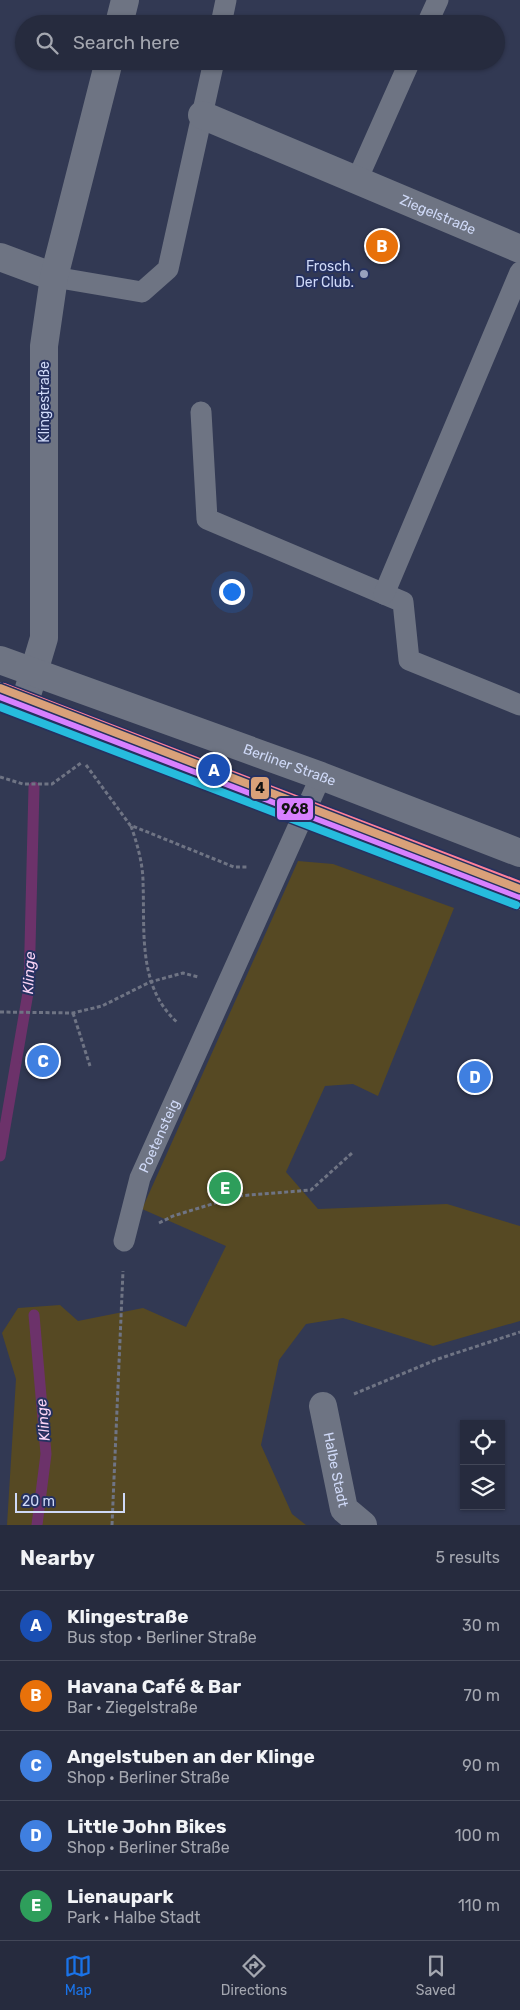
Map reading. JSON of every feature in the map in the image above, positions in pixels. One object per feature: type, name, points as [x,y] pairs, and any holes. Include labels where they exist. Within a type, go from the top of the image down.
[{"type":"street","points":[[121,15],[125,0]]},
{"type":"street","name":"Klingestraße","points":[[12,700],[33,672],[44,638],[44,346],[54,277],[107,70]]},
{"type":"street","name":"Ziegelstraße","points":[[202,115],[520,249]]},
{"type":"street","points":[[0,257],[54,277]]},
{"type":"street","name":"Berliner Straße","points":[[0,660],[321,776],[520,853]]},
{"type":"street","points":[[12,700],[520,896]]},
{"type":"street","name":"Halbe Stadt","points":[[323,1406],[344,1509],[363,1525]]},
{"type":"lane","points":[[224,15],[226,0]]},
{"type":"lane","points":[[432,15],[438,0]]},
{"type":"lane","points":[[54,277],[142,292],[168,269],[212,70]]},
{"type":"lane","points":[[357,180],[406,70]]},
{"type":"lane","points":[[384,594],[520,272]]},
{"type":"lane","points":[[201,412],[207,519],[403,602],[410,660],[520,705]]},
{"type":"lane","name":"Poetensteig","points":[[124,1241],[140,1178],[321,776]]},
{"type":"path","points":[[0,777],[23,784],[52,784],[83,761],[130,825],[136,841],[143,880],[143,944],[150,982],[171,1017],[202,1043]]},
{"type":"path","points":[[130,825],[234,867],[281,868]]},
{"type":"path","points":[[2,1013],[73,1013],[102,1006],[150,982],[183,973],[228,985]]},
{"type":"path","points":[[73,1013],[90,1066]]},
{"type":"path","points":[[112,1525],[115,1417],[124,1241],[173,1216],[238,1196],[312,1190],[352,1153]]},
{"type":"path","points":[[323,1406],[438,1359],[520,1332]]},
{"type":"shaded area","points":[[298,861],[333,864],[454,908],[378,1096],[353,1084],[325,1086],[286,1172],[318,1209],[447,1204],[520,1226],[520,1321],[433,1346],[343,1318],[306,1324],[279,1360],[261,1445],[292,1514],[306,1525],[7,1525],[16,1379],[2,1333],[18,1308],[60,1305],[78,1321],[143,1308],[186,1327],[226,1246],[142,1209]]},
{"type":"waterway","name":"Klinge","points":[[0,1156],[29,987],[34,787]]},
{"type":"waterway","name":"Klinge","points":[[34,1315],[46,1454],[37,1525]]},
{"type":"transit line","points":[[4,687],[520,885]]},
{"type":"transit line","name":"4","points":[[0,688],[520,889]]},
{"type":"transit line","name":"968","points":[[0,696],[520,896]]},
{"type":"transit line","points":[[0,707],[516,905]]},
{"type":"place","name":"Havana Café & Bar","points":[[382,246]]},
{"type":"place","name":"Frosch. Der Club.","points":[[364,274]]},
{"type":"place","name":"Klingestraße","points":[[214,770]]},
{"type":"place","name":"Angelstuben an der Klinge","points":[[43,1061]]},
{"type":"place","name":"Little John Bikes","points":[[475,1077]]},
{"type":"place","name":"Lienaupark","points":[[225,1188]]}]
